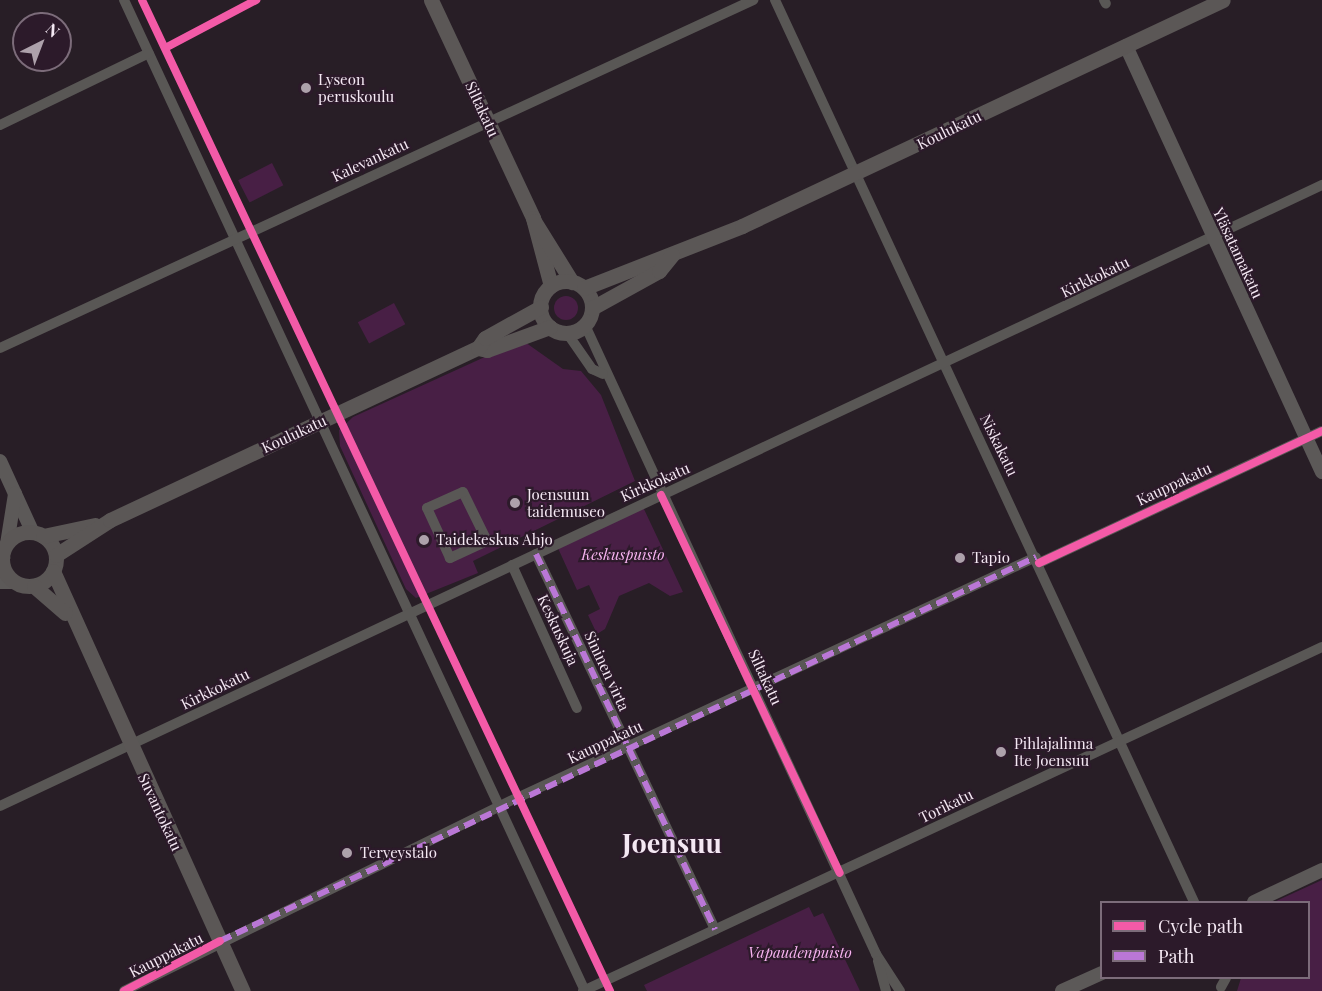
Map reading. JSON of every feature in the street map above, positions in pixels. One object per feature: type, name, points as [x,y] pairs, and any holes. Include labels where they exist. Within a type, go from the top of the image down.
[{"type":"main road","name":"Siltakatu","points":[[431,0],[532,218],[551,286]]},
{"type":"main road","name":"Koulukatu","points":[[578,285],[652,258],[672,255],[856,174],[1223,0]]},
{"type":"main road","name":"Yläsatamakatu","points":[[1126,46],[1322,472]]},
{"type":"main road","name":"Siltakatu","points":[[532,218],[578,285]]},
{"type":"main road","name":"Koulukatu","points":[[592,308],[659,271],[672,255]]},
{"type":"main road","points":[[578,285],[592,308],[585,325],[567,333],[550,327],[541,307],[551,286],[578,285]]},
{"type":"main road","name":"Koulukatu","points":[[56,555],[110,520],[478,348],[485,338],[541,307]]},
{"type":"main road","name":"Koulukatu","points":[[478,348],[488,350],[550,327]]},
{"type":"main road","points":[[0,461],[15,494],[38,534],[56,555],[53,572],[34,586],[8,582],[3,554],[15,494]]},
{"type":"main road","name":"Koulukatu","points":[[38,534],[110,520]]},
{"type":"main road","points":[[3,554],[38,534]]},
{"type":"main road","name":"Suvantokatu","points":[[53,572],[130,747],[243,991]]},
{"type":"main road","name":"Suvantokatu","points":[[34,586],[80,632]]},
{"type":"main road","points":[[1258,901],[1322,870]]},
{"type":"main road","points":[[1062,991],[1100,973]]},
{"type":"street","points":[[124,0],[407,614],[584,991]]},
{"type":"street","name":"Kalevankatu","points":[[0,348],[753,0]]},
{"type":"street","name":"Niskakatu","points":[[775,0],[1037,560],[1193,901]]},
{"type":"street","points":[[0,125],[148,53]]},
{"type":"street","name":"Kirkkokatu","points":[[0,806],[130,747],[661,495],[945,366],[1322,186]]},
{"type":"street","name":"Siltakatu","points":[[585,325],[603,361],[603,374],[755,688],[840,873],[876,954],[886,991]]},
{"type":"street","name":"Siltakatu","points":[[567,333],[592,369],[603,374]]},
{"type":"street","name":"Kauppakatu","points":[[124,991],[220,941],[499,807],[755,688],[1322,431]]},
{"type":"street","points":[[463,492],[487,541],[450,558],[427,508],[463,492]]},
{"type":"street","name":"Sininen virta","points":[[536,554],[715,930]]},
{"type":"street","name":"Keskuskuja","points":[[512,565],[577,708]]},
{"type":"street","name":"Torikatu","points":[[584,991],[840,873],[1118,740],[1322,647]]},
{"type":"street","name":"Siltakatu","points":[[876,954],[900,991]]},
{"type":"green space","points":[[272,163],[283,185],[249,203],[238,180]]},
{"type":"green space","points":[[566,296],[571,297],[577,303],[577,313],[571,319],[566,320],[561,319],[555,313],[554,308],[555,303],[561,297]]},
{"type":"green space","points":[[394,303],[405,324],[369,343],[358,322]]},
{"type":"green space","points":[[522,340],[563,369],[581,371],[601,395],[635,481],[473,561],[478,573],[416,598],[406,589],[340,446],[339,430],[353,417]]},
{"type":"green space","name":"Keskuspuisto","points":[[643,507],[683,592],[670,596],[649,583],[619,596],[605,629],[597,634],[588,615],[600,609],[589,585],[577,590],[557,546]]},
{"type":"green space","points":[[1322,880],[1322,991],[1237,991],[1241,979],[1310,979],[1310,901],[1276,901]]},
{"type":"green space","name":"Vapaudenpuisto","points":[[809,907],[814,917],[823,913],[860,991],[647,991],[644,985]]},
{"type":"marked path","points":[[536,554],[715,930]]},
{"type":"marked path","points":[[220,941],[1036,557]]},
{"type":"cycle path","points":[[142,0],[610,991]]},
{"type":"cycle path","points":[[167,47],[256,0]]},
{"type":"cycle path","points":[[1039,563],[1322,431]]},
{"type":"cycle path","points":[[661,495],[840,873]]},
{"type":"cycle path","points":[[124,991],[220,941]]},
{"type":"place","name":"Lyseon peruskoulu","points":[[306,88]]},
{"type":"place","name":"Joensuun taidemuseo","points":[[515,503]]},
{"type":"place","name":"Taidekeskus Ahjo","points":[[424,540]]},
{"type":"place","name":"Tapio","points":[[960,558]]},
{"type":"place","name":"Pihlajalinna Ite Joensuu","points":[[1001,752]]},
{"type":"place","name":"Terveystalo","points":[[347,853]]},
{"type":"district","name":"Joensuu","points":[[672,843]]}]
